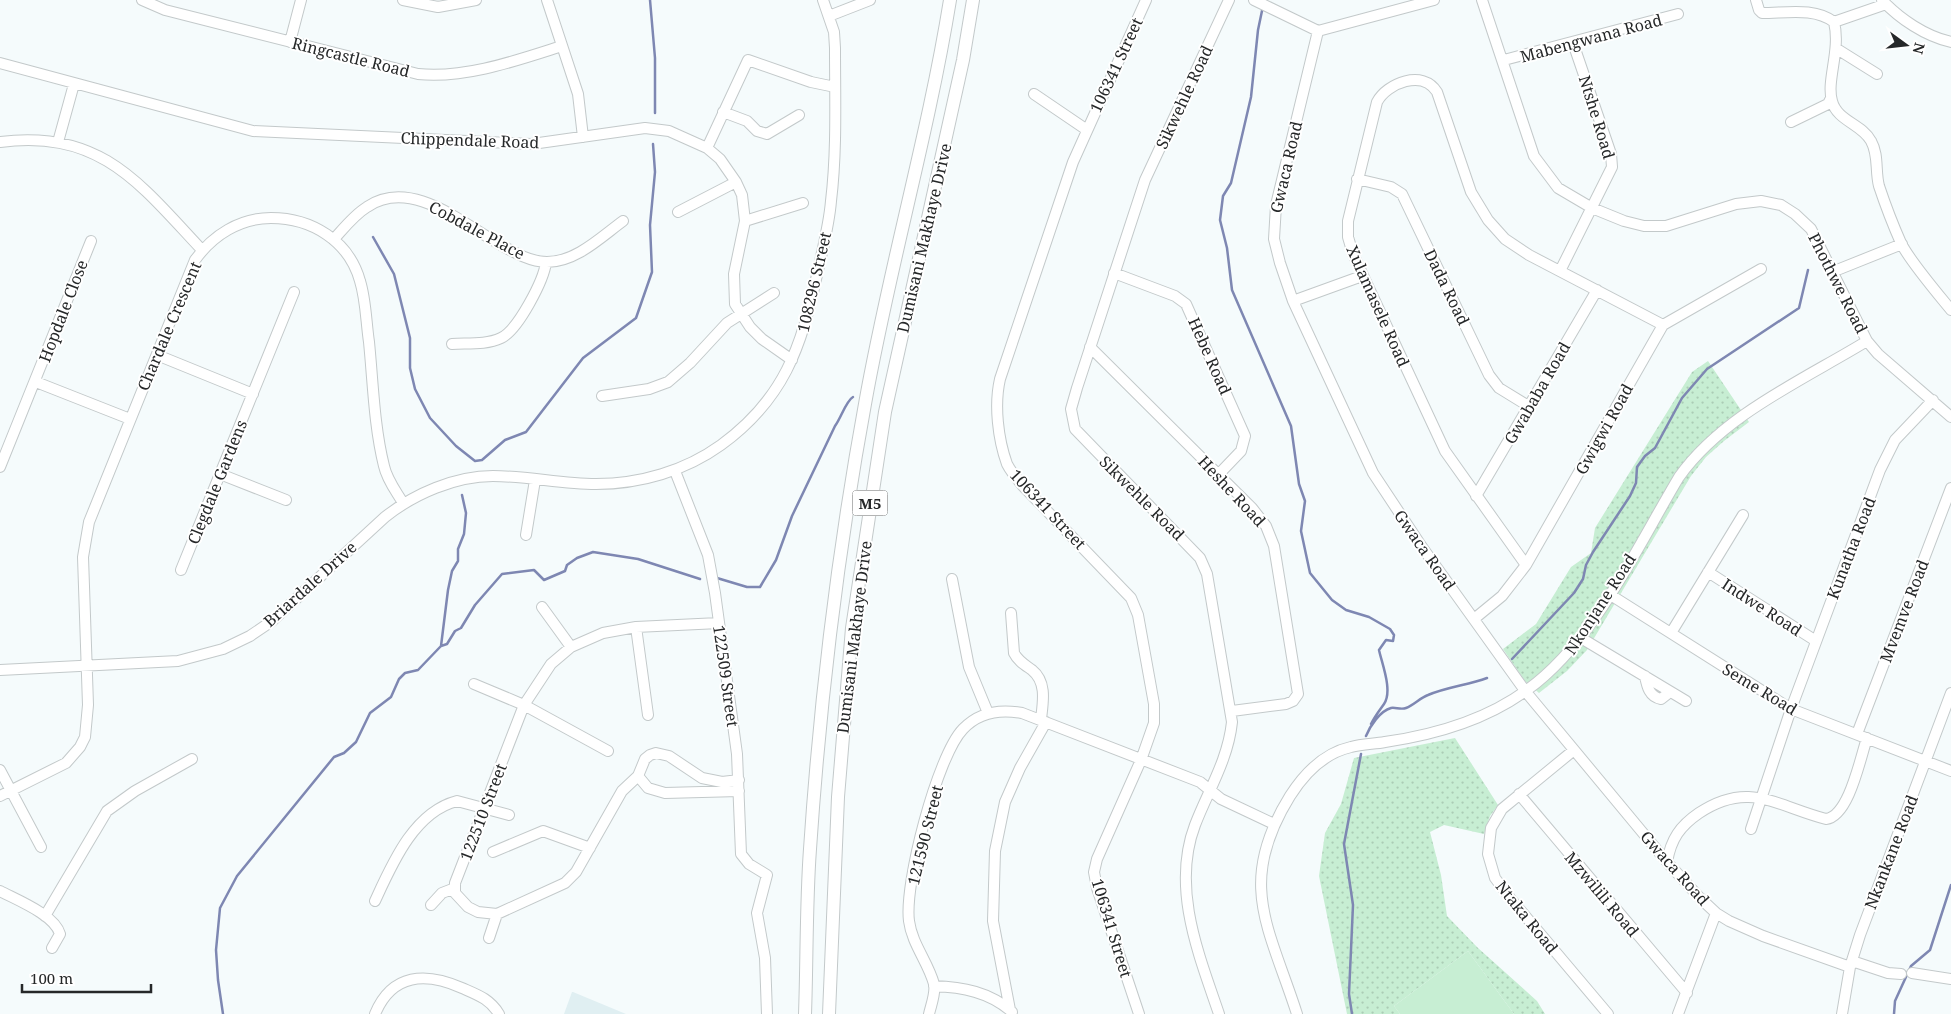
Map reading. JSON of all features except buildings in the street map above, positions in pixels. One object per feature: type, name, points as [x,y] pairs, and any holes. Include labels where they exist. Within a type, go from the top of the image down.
[{"type":"main road","name":"Dumisani Makhaye Drive","points":[[805,1014],[810,847],[826,668],[839,559],[867,392],[929,114],[950,0]]},
{"type":"main road","name":"Dumisani Makhaye Drive","points":[[829,1014],[838,797],[852,628],[885,412],[962,68],[974,0]]},
{"type":"street","name":"Ringcastle Road","points":[[142,0],[165,10],[418,74],[435,76],[503,65],[562,46]]},
{"type":"street","points":[[290,42],[301,0]]},
{"type":"street","points":[[402,0],[438,8],[476,0]]},
{"type":"street","points":[[547,0],[578,94],[583,137]]},
{"type":"street","name":"108296 Street","points":[[403,503],[453,483],[471,478],[495,476],[609,484],[675,471],[712,451],[741,430],[757,414],[776,389],[792,360],[808,316],[831,202],[835,48],[829,16],[823,0]]},
{"type":"street","points":[[829,16],[870,0]]},
{"type":"street","name":"106341 Street","points":[[1138,1014],[1097,888],[1094,872],[1097,859],[1152,732],[1155,711],[1135,604],[1015,477],[1006,456],[997,400],[1000,379],[1073,162],[1146,0]]},
{"type":"street","name":"Sikwehle Road","points":[[1219,1014],[1191,926],[1186,896],[1190,840],[1229,744],[1232,711],[1207,574],[1200,558],[1089,446],[1072,424],[1071,409],[1145,180],[1229,0]]},
{"type":"street","points":[[1255,0],[1318,31],[1434,0]]},
{"type":"street","name":"Phothwe Road","points":[[1482,0],[1504,60],[1534,156],[1558,188],[1592,208],[1624,221],[1651,226],[1666,226],[1736,204],[1761,202],[1781,205],[1795,214],[1811,229],[1867,341],[1878,354],[1951,417]]},
{"type":"street","points":[[1756,0],[1762,13],[1810,12],[1824,16],[1834,22]]},
{"type":"street","points":[[1834,22],[1884,2],[1917,28],[1951,42]]},
{"type":"street","name":"Mabengwana Road","points":[[1504,60],[1678,14]]},
{"type":"street","points":[[1791,122],[1828,104],[1831,98],[1837,50],[1834,22]]},
{"type":"street","name":"Gwaca Road","points":[[1318,31],[1274,223],[1274,239],[1293,301],[1373,473],[1422,547],[1526,692],[1667,862],[1716,913],[1763,936],[1851,964],[1888,973],[1901,974]]},
{"type":"street","name":"Ntshe Road","points":[[1560,271],[1610,172],[1611,154],[1573,43]]},
{"type":"street","points":[[1837,50],[1877,74]]},
{"type":"street","points":[[706,148],[746,62],[752,60],[812,82],[835,87]]},
{"type":"street","name":"Chippendale Road","points":[[0,63],[262,132],[526,144],[651,128],[670,131],[706,148],[720,159],[736,182],[742,195],[745,221],[733,285],[735,304],[740,313],[762,339],[792,360]]},
{"type":"street","name":"Xulamasele Road","points":[[1526,565],[1445,451],[1362,276],[1348,234],[1358,179],[1377,102],[1382,94],[1396,84],[1417,80],[1429,83],[1437,92],[1471,192],[1488,220],[1505,239],[1529,255],[1663,325]]},
{"type":"street","points":[[58,142],[74,84]]},
{"type":"street","name":"106341 Street","points":[[1034,94],[1087,130]]},
{"type":"street","points":[[1831,98],[1839,114],[1864,131],[1875,148],[1879,185],[1902,244],[1951,309]]},
{"type":"street","points":[[724,112],[747,121],[757,131],[767,134],[799,115]]},
{"type":"street","points":[[0,142],[23,139],[58,142],[96,154],[116,164],[152,197],[202,250]]},
{"type":"street","name":"Dada Road","points":[[1358,179],[1391,187],[1402,194],[1492,382],[1530,407]]},
{"type":"street","points":[[678,212],[736,182]]},
{"type":"street","name":"Cobdale Place","points":[[334,239],[358,213],[368,206],[385,199],[413,198],[434,206],[515,254],[546,262],[580,252],[623,221]]},
{"type":"street","points":[[745,221],[803,203]]},
{"type":"street","name":"Chardale Crescent","points":[[0,796],[66,764],[80,747],[87,727],[85,540],[94,509],[184,286],[202,250],[234,226],[264,218],[297,220],[312,225],[334,239],[356,268],[360,281],[381,453],[387,476],[403,503]]},
{"type":"street","name":"Hopdale Close","points":[[0,467],[36,382],[90,241]]},
{"type":"street","points":[[1832,272],[1902,244]]},
{"type":"street","points":[[452,344],[490,341],[509,332],[535,291],[546,262]]},
{"type":"street","points":[[1663,325],[1761,270]]},
{"type":"street","name":"Hebe Road","points":[[1114,273],[1176,296],[1186,304],[1245,436],[1240,451],[1218,475]]},
{"type":"street","points":[[1293,301],[1362,276]]},
{"type":"street","name":"Gwababa Road","points":[[1476,496],[1597,290]]},
{"type":"street","name":"Clegdale Gardens","points":[[181,570],[294,292]]},
{"type":"street","points":[[602,396],[649,389],[668,382],[690,363],[719,330],[740,313],[774,293]]},
{"type":"street","name":"Gwigwi Road","points":[[1474,619],[1502,596],[1526,565],[1663,325]]},
{"type":"street","name":"Nkonjane Road","points":[[1296,1014],[1264,914],[1261,891],[1262,864],[1274,824],[1295,789],[1310,770],[1338,751],[1363,744],[1433,733],[1478,717],[1526,692],[1556,666],[1581,638],[1610,594],[1679,477],[1710,439],[1732,422],[1867,341]]},
{"type":"street","name":"Heshe Road","points":[[1090,347],[1252,508],[1271,534],[1298,690],[1293,701],[1286,704],[1232,711]]},
{"type":"street","points":[[156,355],[253,394]]},
{"type":"street","name":"Hopdale Close","points":[[36,382],[130,419]]},
{"type":"street","name":"Kunatha Road","points":[[1751,829],[1760,797],[1791,709],[1886,456],[1896,440],[1932,400]]},
{"type":"street","name":"122509 Street","points":[[675,471],[708,555],[739,786],[742,854],[749,864],[767,875],[757,912],[765,958],[767,1014]]},
{"type":"street","points":[[220,474],[286,500]]},
{"type":"street","points":[[526,535],[535,480]]},
{"type":"street","name":"Mvemve Road","points":[[1760,797],[1822,818],[1831,818],[1844,806],[1862,736],[1951,488]]},
{"type":"street","name":"Briardale Drive","points":[[0,670],[178,662],[206,655],[235,644],[281,614],[355,543],[403,503]]},
{"type":"street","points":[[1671,633],[1743,515]]},
{"type":"street","name":"Indwe Road","points":[[1708,572],[1816,641]]},
{"type":"street","points":[[952,579],[968,667],[988,713],[1009,711],[1043,720],[1200,782],[1221,799],[1274,824]]},
{"type":"street","name":"Seme Road","points":[[1610,594],[1791,709],[1951,770]]},
{"type":"street","points":[[542,607],[571,646]]},
{"type":"street","points":[[1010,613],[1014,653],[1042,681],[1043,720],[1002,812],[994,851],[993,921],[1012,1012]]},
{"type":"street","name":"122510 Street","points":[[455,888],[524,705],[547,669],[571,646],[603,633],[636,627],[718,623]]},
{"type":"street","points":[[636,627],[648,715]]},
{"type":"street","points":[[1581,638],[1686,701]]},
{"type":"street","points":[[474,684],[524,705],[608,751]]},
{"type":"street","name":"Nkankane Road","points":[[1842,1014],[1851,964],[1951,693]]},
{"type":"street","name":"121590 Street","points":[[934,986],[913,939],[909,921],[911,889],[918,853],[929,802],[956,740],[972,721],[988,713]]},
{"type":"street","name":"Ntaka Road","points":[[1574,750],[1502,809],[1491,828],[1488,854],[1495,878],[1608,1014]]},
{"type":"street","points":[[431,906],[442,893],[455,888],[458,898],[468,907],[478,912],[497,914],[565,883],[576,872],[622,791],[638,776],[645,759],[656,753],[675,759],[702,778],[739,786]]},
{"type":"street","points":[[45,916],[106,811],[135,791],[192,758]]},
{"type":"street","points":[[0,770],[41,847]]},
{"type":"street","points":[[638,776],[648,788],[659,792],[739,786]]},
{"type":"street","name":"Mzwilili Road","points":[[1519,794],[1687,993]]},
{"type":"street","points":[[1667,862],[1674,836],[1689,820],[1720,801],[1735,796],[1760,797]]},
{"type":"street","points":[[375,901],[396,859],[417,828],[432,812],[457,801],[509,816]]},
{"type":"street","points":[[492,852],[539,832],[549,833],[590,848]]},
{"type":"street","points":[[0,891],[56,924],[60,934],[52,948]]},
{"type":"street","points":[[1678,1014],[1716,913]]},
{"type":"street","points":[[489,938],[497,914]]},
{"type":"street","points":[[1912,973],[1951,979]]},
{"type":"street","points":[[375,1014],[379,1003],[394,987],[406,981],[427,978],[453,984],[484,998],[499,1014]]},
{"type":"street","points":[[929,1014],[934,986],[955,987],[979,992],[1012,1012]]},
{"type":"shaded area","points":[[573,992],[626,1014],[564,1014]]},
{"type":"green space","points":[[1708,361],[1749,422],[1706,457],[1691,476],[1587,650],[1567,671],[1539,693],[1525,681],[1503,649],[1536,624],[1571,567],[1591,553],[1595,528],[1692,372]]},
{"type":"green space","points":[[1455,738],[1498,805],[1490,816],[1484,834],[1444,825],[1430,832],[1441,875],[1447,916],[1478,948],[1537,1001],[1545,1014],[1514,1014],[1468,951],[1394,1006],[1400,1014],[1347,1014],[1319,876],[1325,833],[1341,804],[1354,758]]},
{"type":"green space","points":[[1468,951],[1514,1014],[1400,1014],[1394,1006]]},
{"type":"waterway","points":[[650,0],[655,58],[655,113]]},
{"type":"waterway","points":[[1263,6],[1258,30],[1251,97],[1231,183],[1223,196],[1220,220],[1227,248],[1232,290],[1291,426],[1299,484],[1305,501],[1301,531],[1310,573],[1332,600],[1346,610],[1369,617],[1390,629],[1394,635],[1393,641],[1386,640],[1379,650],[1386,677],[1387,692],[1384,704],[1371,724]]},
{"type":"waterway","points":[[373,237],[394,274],[410,338],[410,368],[415,389],[430,418],[456,446],[475,461],[482,460],[505,440],[526,432],[583,358],[636,318],[652,272],[650,225],[655,172],[653,144]]},
{"type":"waterway","points":[[1512,659],[1574,593],[1583,579],[1586,565],[1593,552],[1630,496],[1636,483],[1637,467],[1645,456],[1655,448],[1682,398],[1707,369],[1799,308],[1808,270]]},
{"type":"waterway","points":[[717,578],[747,587],[760,587],[776,560],[792,516],[835,426],[848,402],[853,397]]},
{"type":"waterway","points":[[223,1014],[216,950],[220,908],[237,876],[334,757],[344,753],[356,742],[370,713],[391,697],[399,679],[405,673],[418,670],[441,646],[448,590],[452,571],[458,561],[458,549],[464,534],[466,513],[462,495]]},
{"type":"waterway","points":[[441,646],[447,644],[455,631],[461,628],[475,605],[502,574],[534,570],[544,580],[565,571],[567,565],[577,558],[593,552],[638,559],[700,579]]},
{"type":"waterway","points":[[1366,736],[1376,719],[1387,710],[1406,708],[1435,692],[1487,678]]},
{"type":"waterway","points":[[1352,1014],[1349,994],[1353,905],[1344,844],[1361,754]]},
{"type":"waterway","points":[[1894,1014],[1895,1001],[1911,966],[1930,950],[1951,885]]}]
